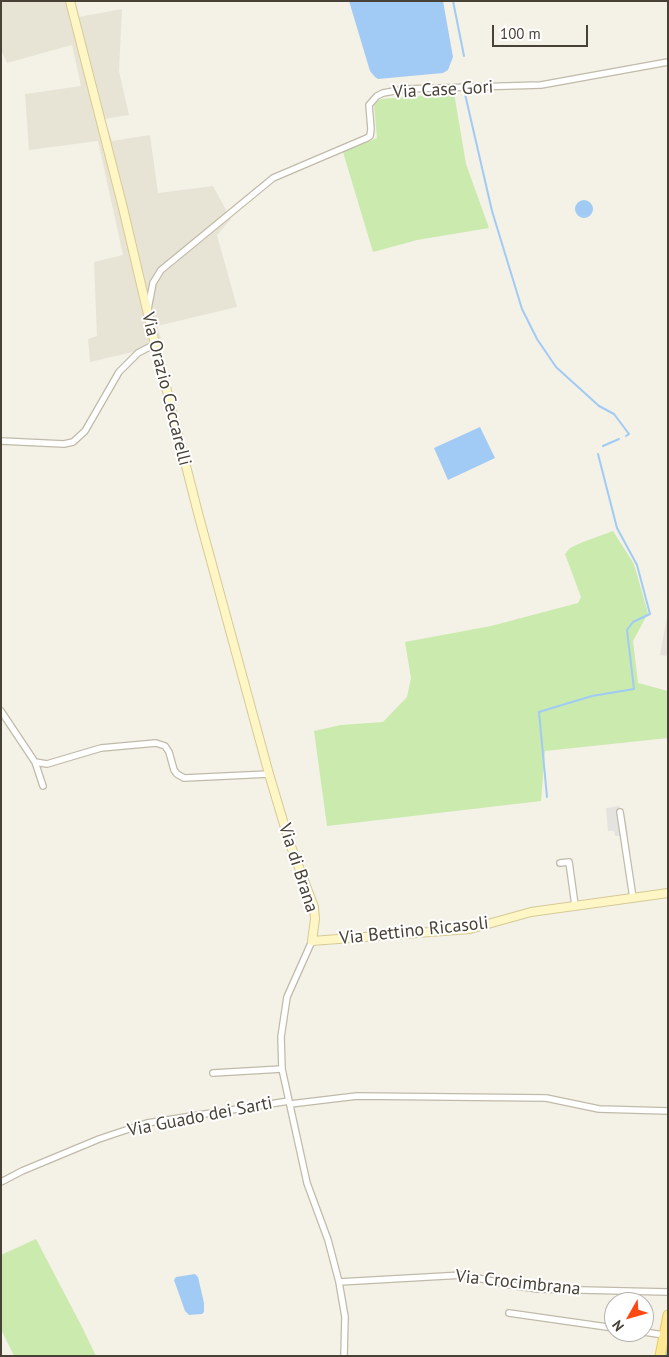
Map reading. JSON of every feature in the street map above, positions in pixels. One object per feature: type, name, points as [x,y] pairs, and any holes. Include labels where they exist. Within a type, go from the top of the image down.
[{"type":"main road","points":[[660,1356],[668,1314]]},
{"type":"street","name":"Via Orazio Ceccarelli","points":[[70,1],[198,513],[269,774]]},
{"type":"street","name":"Via Case Gori","points":[[148,314],[152,283],[160,270],[273,178],[370,136],[369,105],[377,96],[383,93],[406,89],[541,85],[668,62]]},
{"type":"street","points":[[1,441],[64,444],[73,442],[84,431],[119,372],[138,353],[155,344]]},
{"type":"street","points":[[1,711],[35,762],[43,786]]},
{"type":"street","points":[[35,762],[47,764],[101,748],[156,742],[165,746],[169,752],[174,770],[184,778],[269,774]]},
{"type":"street","name":"Via di Brana","points":[[269,774],[289,841],[314,908],[315,919],[312,941],[287,997],[281,1037],[282,1069],[307,1183],[328,1240],[339,1282],[345,1317],[344,1356]]},
{"type":"street","points":[[620,812],[632,898]]},
{"type":"street","points":[[560,863],[569,862],[575,905]]},
{"type":"street","name":"Via Bettino Ricasoli","points":[[312,941],[470,929],[531,912],[668,893]]},
{"type":"street","points":[[213,1073],[282,1069]]},
{"type":"street","points":[[290,1102],[357,1096],[546,1098],[599,1109],[668,1111]]},
{"type":"street","name":"Via Guado dei Sarti","points":[[1,1182],[22,1171],[99,1139],[147,1123],[290,1102]]},
{"type":"street","name":"Via Crocimbrana","points":[[339,1282],[463,1275],[538,1289],[668,1292]]},
{"type":"street","points":[[509,1312],[604,1326]]},
{"type":"street","points":[[654,1334],[664,1335]]},
{"type":"shaded area","points":[[1,1],[75,1],[79,17],[122,9],[119,71],[129,115],[105,119],[112,141],[150,135],[158,193],[213,186],[231,219],[217,235],[237,307],[157,326],[163,345],[90,362],[88,339],[97,336],[94,262],[123,255],[98,141],[29,150],[25,94],[81,86],[72,45],[7,63],[1,50]]},
{"type":"shaded area","points":[[668,612],[668,656],[660,655]]},
{"type":"shaded area","points":[[619,806],[625,816],[628,835],[615,836],[614,831],[608,831],[606,808]]},
{"type":"green space","points":[[454,93],[466,164],[489,228],[417,240],[373,252],[343,152],[377,138],[374,105],[381,99]]},
{"type":"green space","points":[[613,531],[634,564],[648,613],[633,641],[638,683],[668,691],[668,738],[545,751],[541,801],[327,826],[314,731],[341,725],[383,722],[407,697],[411,678],[405,642],[491,626],[578,603],[581,597],[565,554],[570,548]]},
{"type":"green space","points":[[36,1239],[96,1356],[14,1356],[1,1329],[1,1255]]},
{"type":"water","points":[[349,1],[443,1],[453,57],[448,70],[443,73],[378,79],[375,77],[370,71]]},
{"type":"water","points":[[584,200],[592,205],[593,209],[588,217],[584,218],[576,213],[575,209],[580,201]]},
{"type":"water","points":[[480,427],[495,458],[448,480],[434,448]]},
{"type":"water","points":[[195,1274],[198,1277],[204,1303],[204,1312],[202,1314],[189,1315],[185,1311],[174,1280],[176,1277]]},
{"type":"waterway","points":[[453,1],[464,56]]},
{"type":"waterway","points":[[465,94],[492,211],[522,309],[537,339],[556,367],[599,406],[614,414],[629,434],[626,436]]},
{"type":"waterway","points":[[603,446],[619,439]]},
{"type":"waterway","points":[[547,797],[539,712],[592,696],[634,689],[627,630],[633,622],[650,614],[637,565],[617,528],[598,454]]},
{"type":"waterway","points":[[666,1356],[668,1346]]}]
